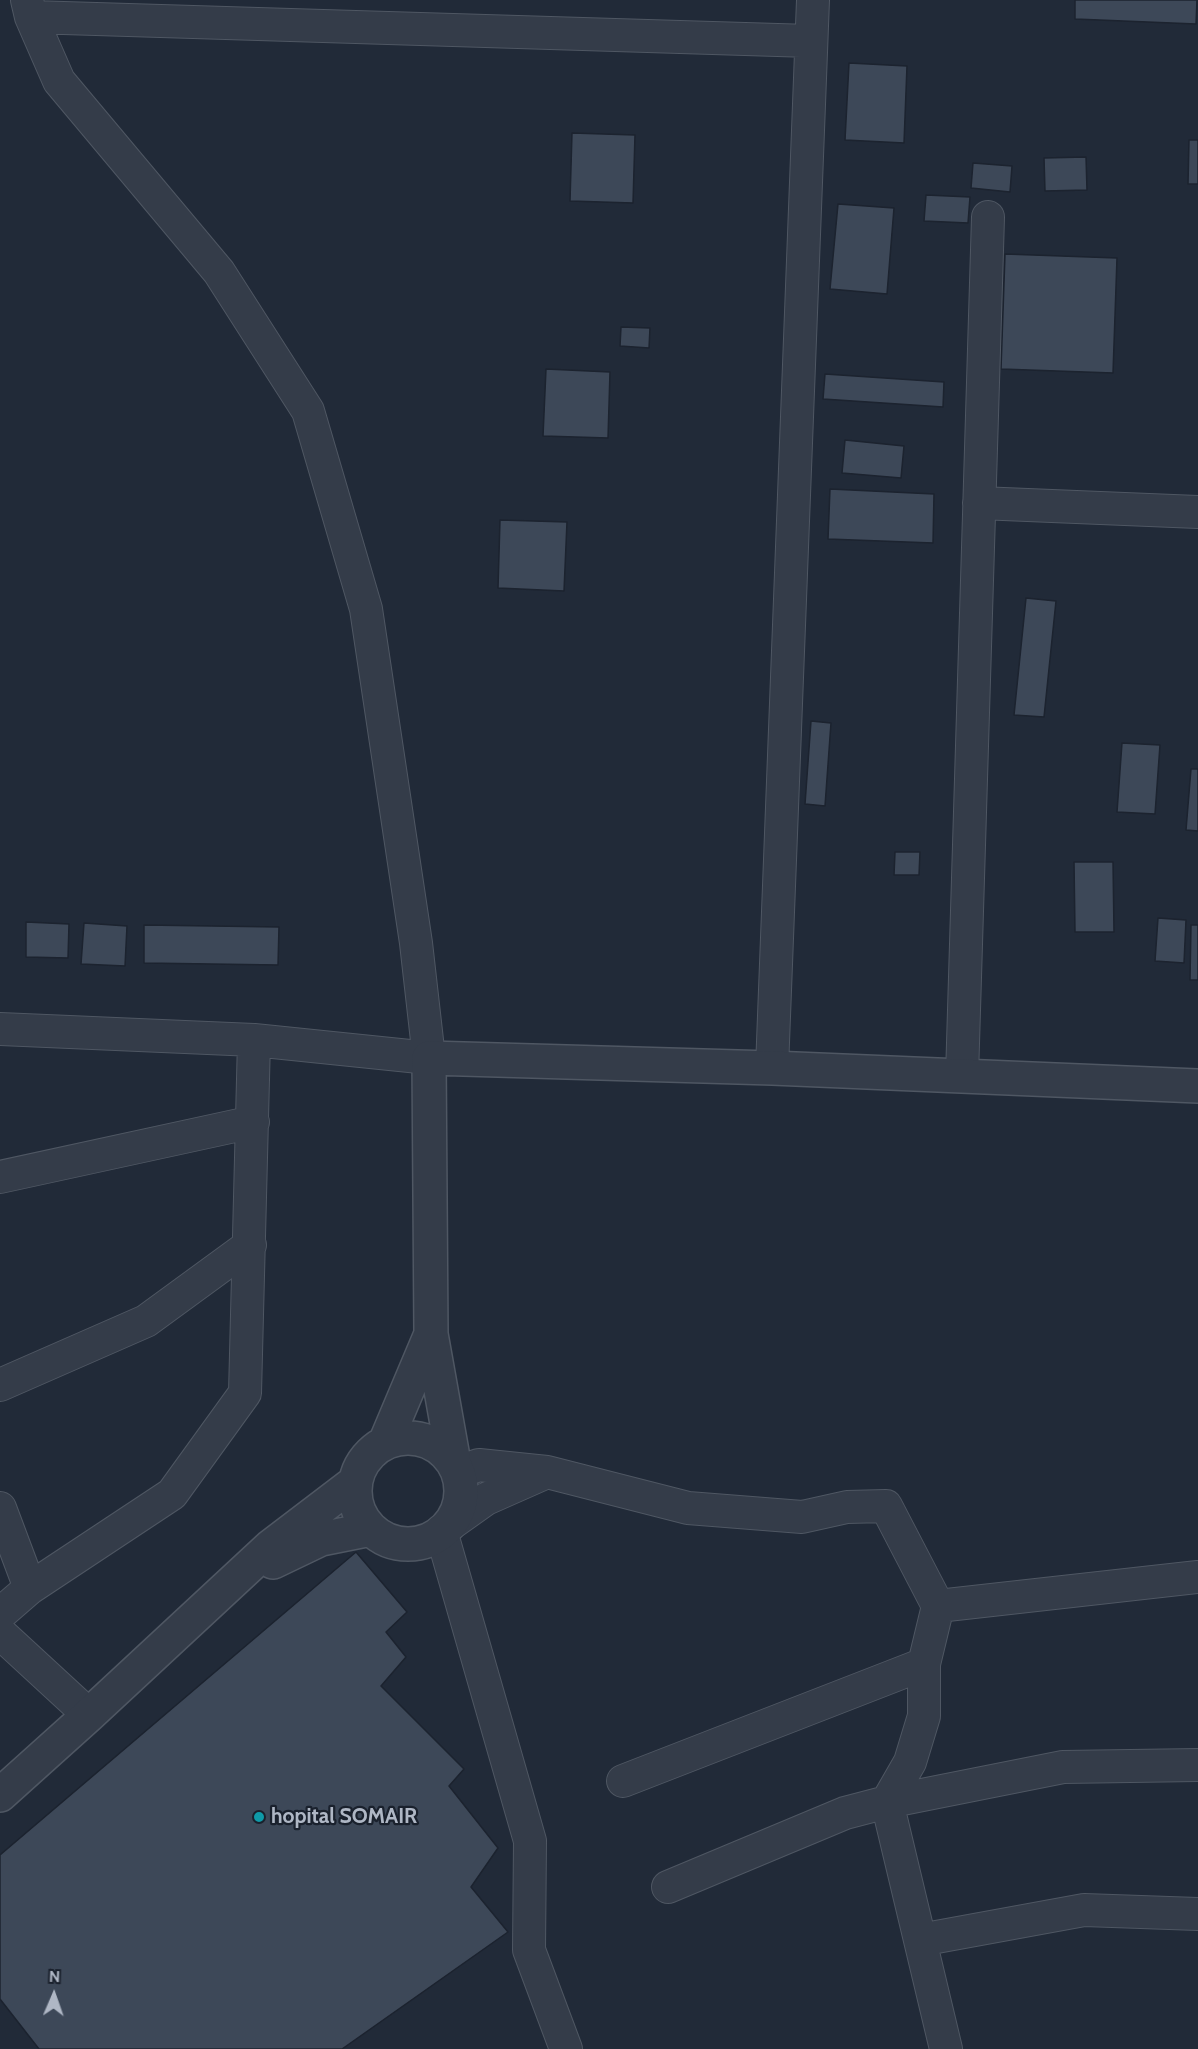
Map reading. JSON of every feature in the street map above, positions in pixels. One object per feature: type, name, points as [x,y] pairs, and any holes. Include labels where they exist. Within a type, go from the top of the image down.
[{"type":"street","points":[[772,1068],[813,0]]},
{"type":"street","points":[[441,1531],[456,1515],[462,1494],[431,1334],[429,1058],[416,943],[366,609],[308,411],[219,272],[59,81],[29,9],[810,41]]},
{"type":"street","points":[[962,1076],[988,217]]},
{"type":"street","points":[[979,503],[1198,512]]},
{"type":"street","points":[[0,1029],[254,1040],[429,1058],[772,1068],[1198,1086]]},
{"type":"street","points":[[0,1614],[30,1588],[172,1494],[245,1393],[254,1040]]},
{"type":"street","points":[[0,1177],[253,1122]]},
{"type":"street","points":[[0,1385],[146,1321],[250,1245]]},
{"type":"street","points":[[385,1443],[431,1334]]},
{"type":"street","points":[[456,1467],[435,1445],[411,1438],[385,1443],[365,1459],[355,1482],[357,1508],[371,1528],[393,1542],[419,1544],[486,1499],[547,1472]]},
{"type":"street","points":[[456,1467],[479,1465],[547,1472],[688,1509],[802,1517],[847,1507],[886,1506],[938,1606],[924,1664],[924,1716],[910,1762],[886,1802],[946,2049]]},
{"type":"street","points":[[0,1794],[89,1715],[271,1546],[355,1482]]},
{"type":"street","points":[[0,1508],[30,1588]]},
{"type":"street","points":[[237,1579],[321,1539],[371,1528]]},
{"type":"street","points":[[441,1531],[530,1841],[529,1950],[566,2049]]},
{"type":"street","points":[[938,1606],[1198,1577]]},
{"type":"street","points":[[0,1633],[89,1715]]},
{"type":"street","points":[[623,1781],[924,1664]]},
{"type":"street","points":[[668,1887],[845,1813],[886,1802],[1063,1767],[1198,1765]]},
{"type":"street","points":[[920,1940],[1084,1910],[1198,1914]]},
{"type":"building","points":[[1075,0],[1197,0],[1196,24],[1075,19]]},
{"type":"building","points":[[849,63],[907,66],[904,143],[845,140]]},
{"type":"building","points":[[572,133],[635,135],[633,203],[570,201]]},
{"type":"building","points":[[1189,140],[1198,140],[1198,184],[1188,184]]},
{"type":"building","points":[[1086,157],[1087,190],[1045,191],[1044,158]]},
{"type":"building","points":[[973,163],[1012,166],[1010,192],[971,188]]},
{"type":"building","points":[[926,195],[970,197],[968,223],[924,221]]},
{"type":"building","points":[[838,204],[894,208],[887,294],[830,289]]},
{"type":"building","points":[[1005,254],[1117,258],[1113,373],[1001,369]]},
{"type":"building","points":[[621,327],[650,328],[649,348],[620,346]]},
{"type":"building","points":[[546,369],[610,372],[608,438],[543,436]]},
{"type":"building","points":[[825,374],[944,382],[943,407],[823,399]]},
{"type":"building","points":[[845,440],[904,446],[901,478],[842,473]]},
{"type":"building","points":[[830,489],[934,494],[933,543],[828,539]]},
{"type":"building","points":[[500,520],[567,522],[564,591],[498,588]]},
{"type":"building","points":[[1026,598],[1056,601],[1044,717],[1014,715]]},
{"type":"building","points":[[811,721],[831,723],[825,806],[805,804]]},
{"type":"building","points":[[1122,743],[1160,745],[1155,814],[1117,812]]},
{"type":"building","points":[[1191,769],[1198,769],[1198,831],[1186,830]]},
{"type":"building","points":[[895,852],[920,852],[919,875],[894,875]]},
{"type":"building","points":[[1074,862],[1113,862],[1114,932],[1075,932]]},
{"type":"building","points":[[1158,918],[1186,920],[1184,963],[1155,961]]},
{"type":"building","points":[[26,922],[69,924],[68,958],[26,957]]},
{"type":"building","points":[[84,923],[127,926],[125,966],[81,964]]},
{"type":"building","points":[[144,925],[279,927],[278,965],[144,963]]},
{"type":"building","points":[[1191,925],[1198,925],[1198,980],[1190,980]]},
{"type":"building","name":"hopital SOMAIR","points":[[356,1552],[407,1612],[386,1632],[406,1657],[381,1686],[464,1769],[449,1786],[498,1848],[471,1887],[508,1932],[342,2049],[39,2049],[0,1999],[0,1855]]},
{"type":"place","name":"hopital SOMAIR","points":[[259,1817]]}]
